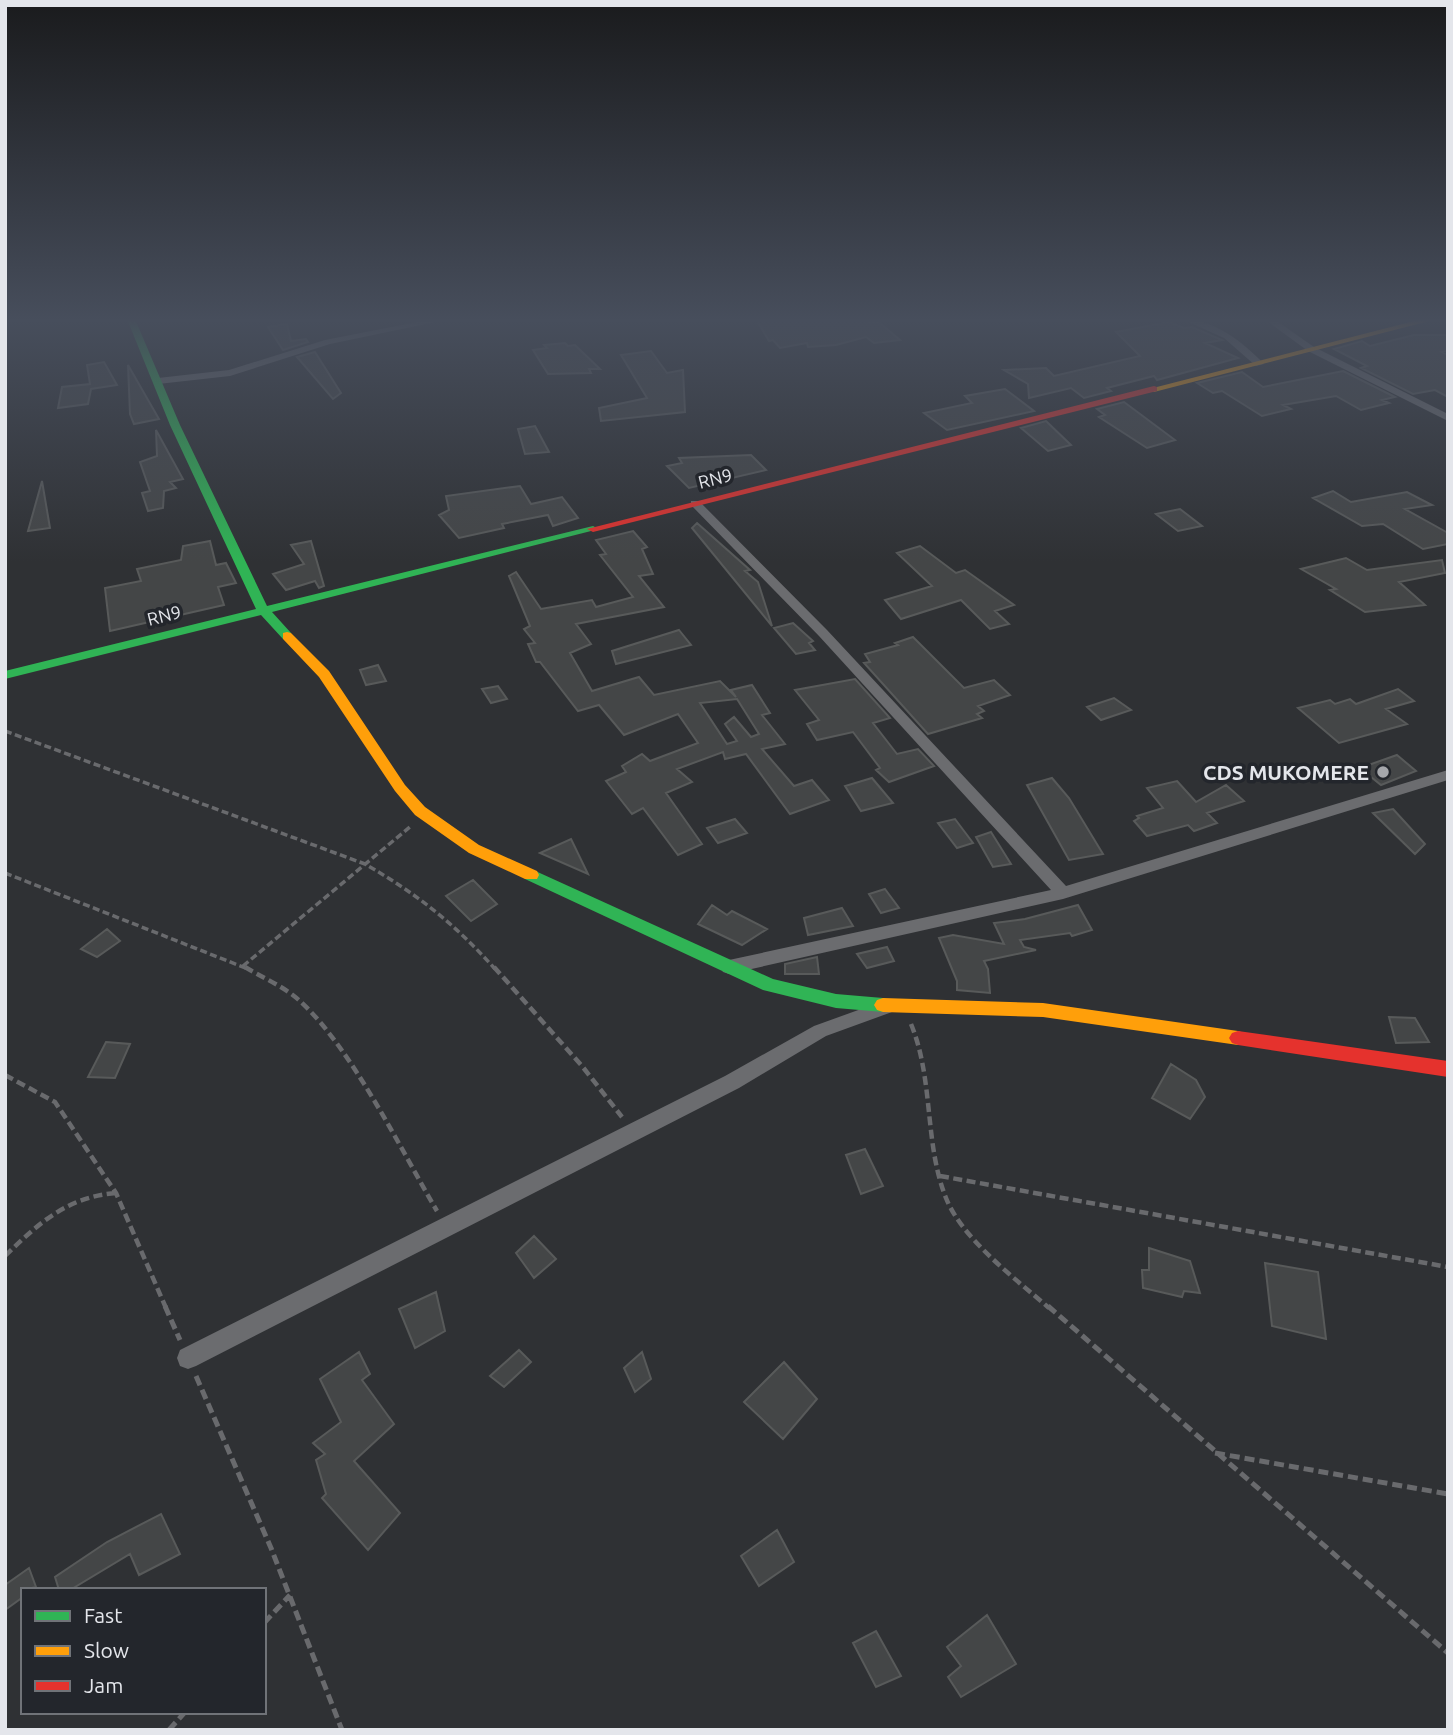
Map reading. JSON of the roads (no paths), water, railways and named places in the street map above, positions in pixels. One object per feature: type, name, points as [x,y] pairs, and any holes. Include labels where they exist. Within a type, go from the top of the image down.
[{"type":"main road","points":[[166,400],[263,610],[324,674],[400,788],[430,819],[474,849],[669,936],[729,967],[806,997],[886,1007],[982,1005],[1043,1010],[1448,1069]]},
{"type":"main road","name":"RN9","points":[[5,675],[1113,400]]},
{"type":"street","points":[[1412,400],[1448,418]]},
{"type":"street","points":[[695,503],[823,633],[1063,893]]},
{"type":"street","points":[[729,967],[1063,893],[1448,775]]},
{"type":"street","points":[[188,1358],[445,1225],[732,1083],[820,1031],[886,1007]]},
{"type":"place","name":"CDS MUKOMERE","points":[[1383,772]]}]
